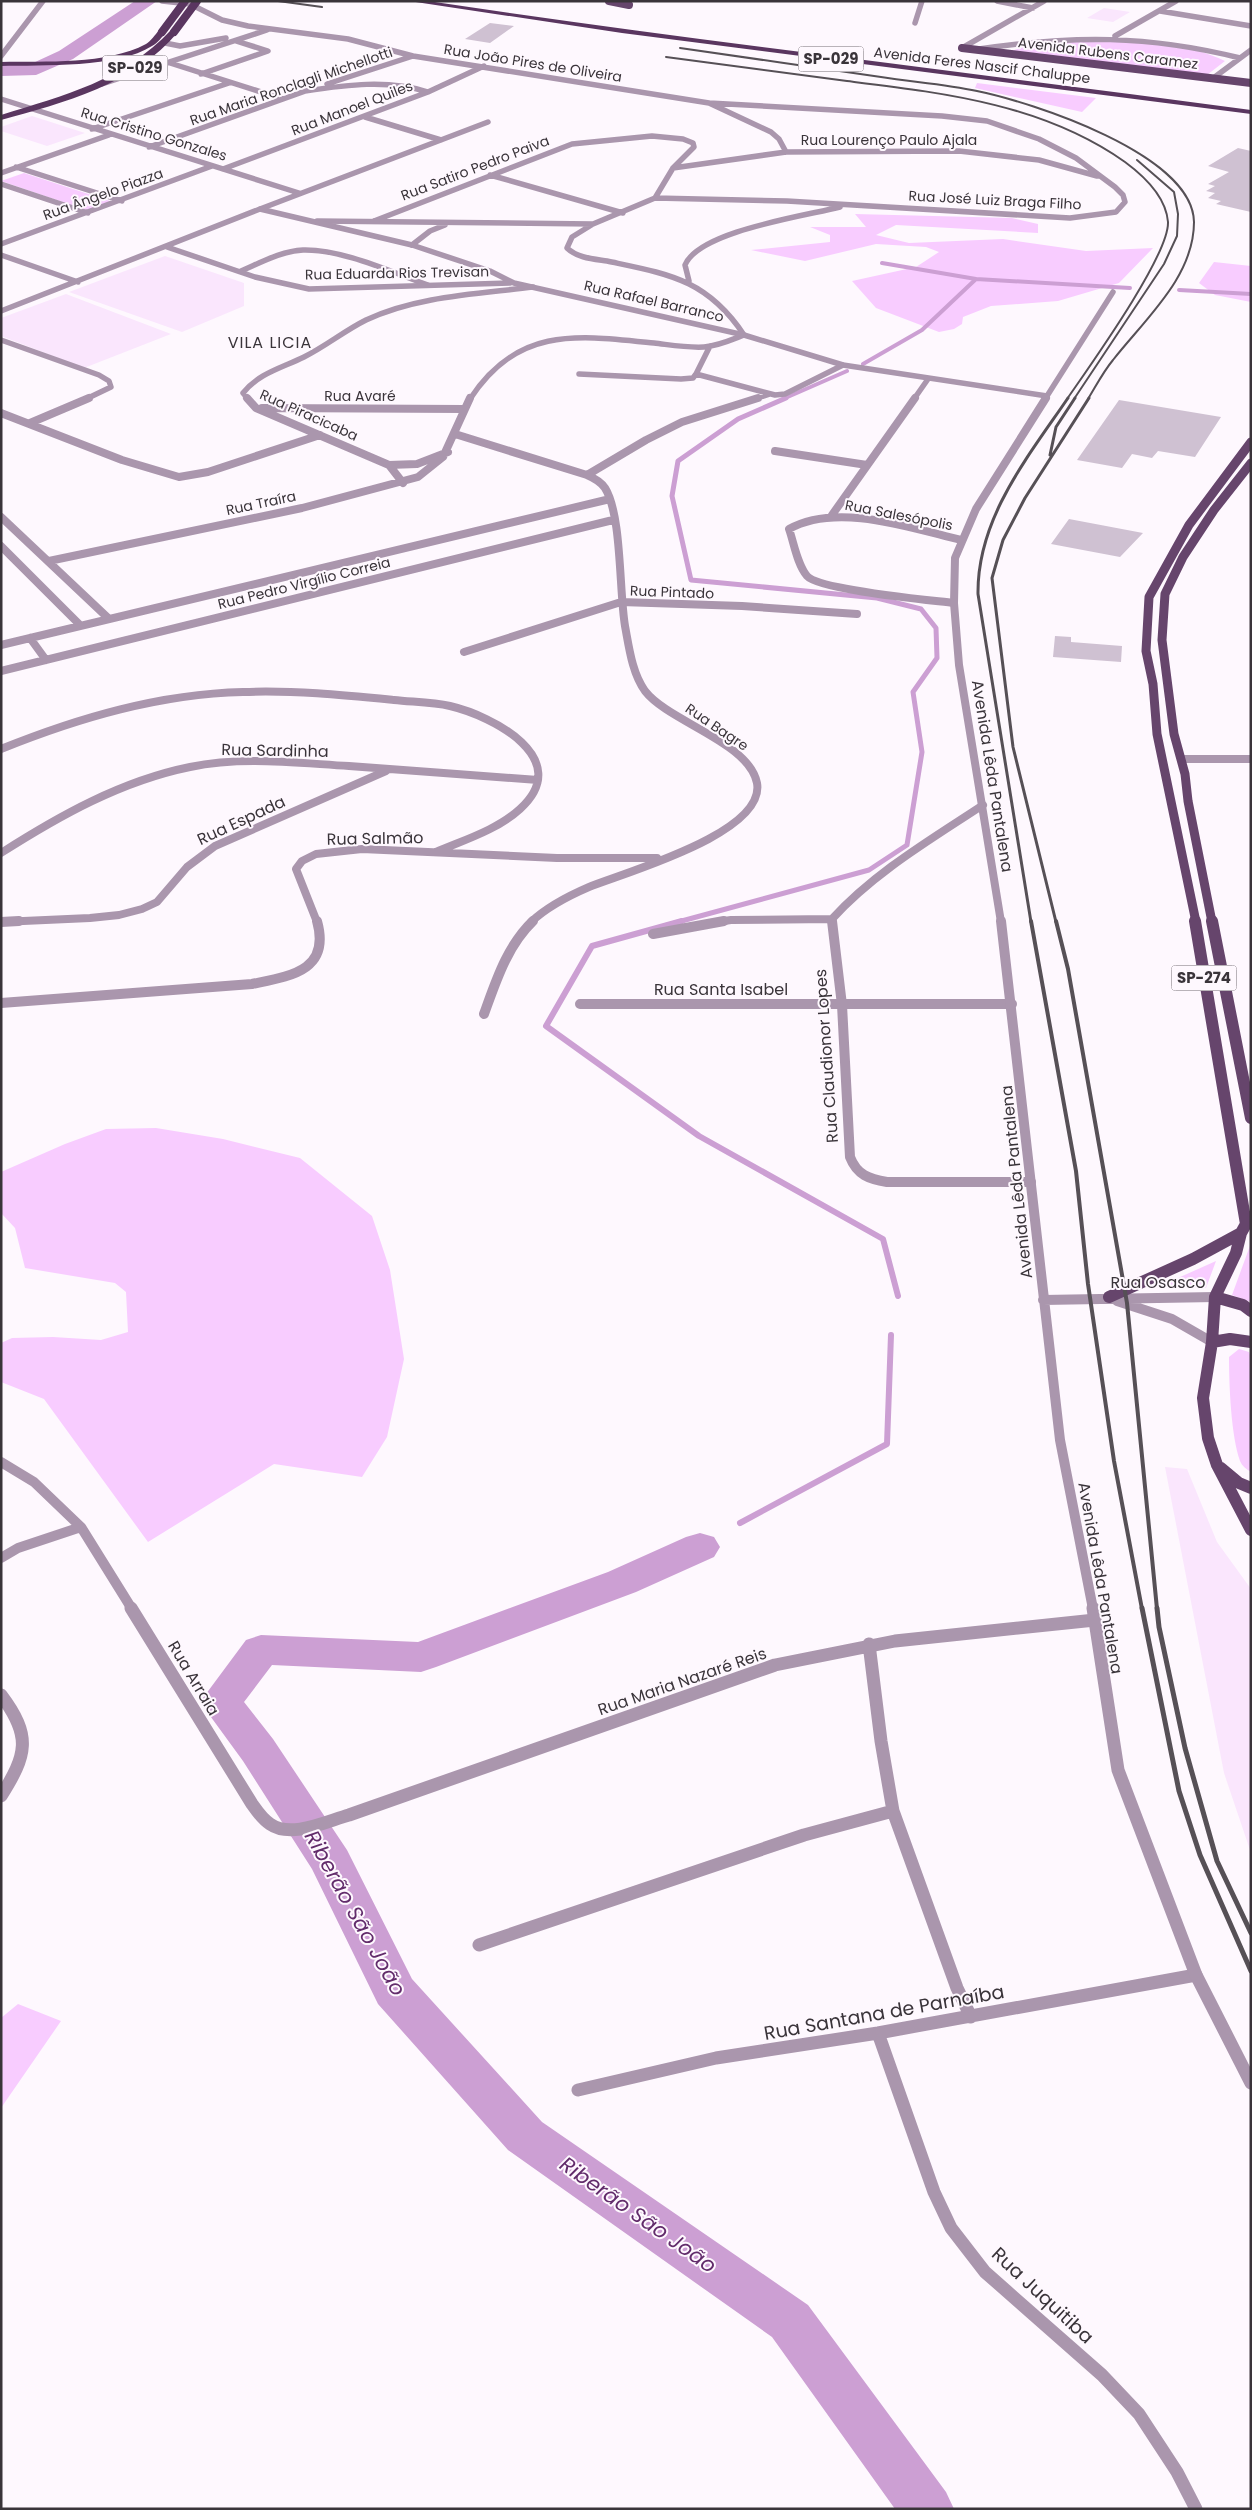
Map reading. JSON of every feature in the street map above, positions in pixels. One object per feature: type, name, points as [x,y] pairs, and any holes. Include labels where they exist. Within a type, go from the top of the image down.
[{"type":"highway","name":"SP-029","points":[[1,64],[78,60],[132,51],[151,43],[162,32],[185,1]]},
{"type":"highway","name":"SP-029","points":[[1,118],[90,88],[138,66],[166,42],[198,1]]},
{"type":"highway","name":"Avenida Feres Nascif Chaluppe","points":[[412,1],[606,31],[1116,93],[1251,112]]},
{"type":"highway","name":"Avenida Feres Nascif Chaluppe","points":[[450,1],[877,61],[1097,85],[1251,105]]},
{"type":"highway","name":"SP-029","points":[[78,60],[113,67],[110,75],[90,88]]},
{"type":"main road","points":[[609,1],[629,5]]},
{"type":"main road","name":"Avenida Rubens Caramez","points":[[962,48],[1251,84]]},
{"type":"main road","name":"SP-274","points":[[1251,442],[1189,524],[1149,597],[1146,651],[1153,684],[1157,734],[1194,912],[1246,1224],[1241,1233],[1236,1253],[1214,1297],[1212,1342],[1203,1398],[1208,1438],[1217,1465],[1251,1530]]},
{"type":"main road","name":"SP-274","points":[[1251,463],[1214,510],[1183,557],[1165,594],[1162,640],[1174,734],[1181,759],[1251,1118]]},
{"type":"main road","points":[[1105,1297],[1193,1259],[1241,1233]]},
{"type":"main road","points":[[1214,1297],[1243,1305],[1251,1311]]},
{"type":"main road","points":[[1212,1342],[1230,1340],[1251,1342]]},
{"type":"main road","points":[[1217,1465],[1239,1484],[1251,1488]]},
{"type":"street","points":[[1,56],[43,1]]},
{"type":"street","name":"Rua João Pires de Oliveira","points":[[164,1],[190,4],[222,20],[269,30],[348,39],[412,56],[486,66],[708,103],[771,132],[786,152]]},
{"type":"street","points":[[915,23],[922,1]]},
{"type":"street","points":[[997,1],[1033,8]]},
{"type":"street","points":[[962,48],[1044,1]]},
{"type":"street","points":[[1114,37],[1176,1]]},
{"type":"street","points":[[1160,11],[1251,26]]},
{"type":"street","name":"Rua João Pires de Oliveira","points":[[166,42],[171,46],[191,45],[261,28]]},
{"type":"street","points":[[90,88],[269,30]]},
{"type":"street","points":[[979,50],[1051,38],[1114,37],[1177,43],[1240,58]]},
{"type":"street","points":[[201,74],[268,50],[236,41]]},
{"type":"street","points":[[1212,79],[1251,50]]},
{"type":"street","name":"Rua Maria Ronclagli Michellotti","points":[[149,147],[305,91],[412,56]]},
{"type":"street","points":[[170,63],[283,99]]},
{"type":"street","points":[[428,92],[486,66]]},
{"type":"street","points":[[92,129],[229,83]]},
{"type":"street","name":"Rua Manoel Quiles","points":[[305,91],[388,85],[407,86],[428,92]]},
{"type":"street","name":"Rua Manoel Quiles","points":[[223,169],[428,92]]},
{"type":"street","name":"Rua Cristino Gonzales","points":[[1,99],[109,135],[299,193]]},
{"type":"street","name":"Rua José Luiz Braga Filho","points":[[655,198],[737,199],[1049,218],[1088,217],[1116,212],[1125,202],[1123,195],[1088,165],[1059,149],[1018,131],[987,121],[942,116],[708,103]]},
{"type":"street","points":[[365,117],[441,140]]},
{"type":"street","points":[[1,311],[167,247],[260,208],[488,122]]},
{"type":"street","points":[[1,173],[109,135]]},
{"type":"street","name":"Rua Satiro Pedro Paiva","points":[[374,221],[557,149],[585,141],[659,137],[676,138],[693,143],[694,147],[689,154],[673,168]]},
{"type":"street","name":"Rua Lourenço Paulo Ajala","points":[[673,168],[786,152],[928,151],[987,153],[1039,160],[1103,178]]},
{"type":"street","name":"Rua Ângelo Piazza","points":[[1,244],[122,201],[212,166]]},
{"type":"street","points":[[16,167],[122,201]]},
{"type":"street","points":[[673,168],[655,198],[623,214],[592,224],[572,237],[567,248],[571,252],[689,281],[714,297],[729,310],[744,335]]},
{"type":"street","points":[[490,175],[623,214]]},
{"type":"street","points":[[1,184],[88,213]]},
{"type":"street","points":[[689,281],[684,266],[689,256],[703,246],[742,232],[848,205]]},
{"type":"street","name":"Rua Rafael Barranco","points":[[260,208],[412,245],[471,264],[514,283],[744,335],[843,366],[1047,396]]},
{"type":"street","points":[[317,221],[456,222],[530,225],[592,224]]},
{"type":"street","points":[[412,245],[430,231],[456,222]]},
{"type":"street","name":"Rua Eduarda Rios Trevisan","points":[[167,247],[241,271],[273,284],[309,289],[514,283]]},
{"type":"street","points":[[241,271],[281,254],[301,250],[323,252],[428,285]]},
{"type":"street","points":[[3,256],[78,282]]},
{"type":"street","name":"Rua Piracicaba","points":[[403,483],[389,465],[256,408],[243,393],[248,385],[304,358],[367,320],[402,308],[481,293],[533,287]]},
{"type":"street","name":"Avenida Lêda Pantalena","points":[[1113,292],[976,509],[961,540],[955,558],[954,603],[959,664],[999,904],[1012,1004],[1043,1300],[1060,1440],[1095,1620],[1118,1770],[1136,1822],[1196,1975],[1251,2083]]},
{"type":"street","name":"Rua Traíra","points":[[49,561],[302,508],[403,483],[432,470],[449,452],[464,409],[507,356],[525,347],[544,342],[607,338],[682,346],[710,346],[744,335]]},
{"type":"street","points":[[1,340],[99,375],[109,381],[111,387],[105,392],[30,423]]},
{"type":"street","points":[[579,374],[693,378],[710,346]]},
{"type":"street","points":[[696,374],[770,394],[785,394],[843,366]]},
{"type":"street","points":[[928,379],[832,515],[796,522],[789,529],[803,568],[813,581],[857,590],[954,603]]},
{"type":"street","points":[[587,475],[646,440],[682,422],[770,394]]},
{"type":"street","name":"Rua Avaré","points":[[256,408],[464,409]]},
{"type":"street","points":[[1,413],[122,460],[179,477],[208,472],[320,435]]},
{"type":"street","name":"Rua Bagre","points":[[455,434],[587,475],[599,481],[610,499],[614,520],[621,602],[634,669],[642,685],[652,697],[745,762],[756,779],[757,798],[744,818],[723,832],[668,858],[613,876],[578,891],[540,914],[520,934],[502,963],[484,1014]]},
{"type":"street","points":[[775,451],[867,465]]},
{"type":"street","points":[[389,465],[417,464],[449,452]]},
{"type":"street","name":"Rua Pedro Virgílio Correia","points":[[1,645],[108,617],[610,499]]},
{"type":"street","name":"Rua Salesópolis","points":[[832,515],[961,540]]},
{"type":"street","points":[[1,517],[108,617]]},
{"type":"street","name":"Rua Pedro Virgílio Correia","points":[[1,671],[614,520]]},
{"type":"street","points":[[1,546],[79,624]]},
{"type":"street","name":"Rua Pintado","points":[[464,652],[621,602],[742,606],[857,614]]},
{"type":"street","points":[[30,638],[46,660]]},
{"type":"street","points":[[1,749],[73,722],[174,698],[221,693],[291,692],[370,697],[450,706],[482,716],[504,726],[522,739],[536,761],[538,780],[528,801],[510,816],[434,852]]},
{"type":"street","points":[[1181,759],[1251,759]]},
{"type":"street","name":"Rua Sardinha","points":[[1,853],[66,813],[106,793],[147,778],[189,767],[260,762],[538,780]]},
{"type":"street","name":"Rua Espada","points":[[1,922],[90,918],[119,915],[142,909],[157,902],[187,867],[215,846],[387,770]]},
{"type":"street","points":[[653,934],[730,920],[832,919],[848,900],[872,880],[983,805]]},
{"type":"street","name":"Rua Salmão","points":[[1,1003],[168,992],[252,984],[287,977],[305,969],[317,957],[321,936],[317,920],[298,880],[296,869],[300,862],[311,856],[330,851],[434,852],[568,860],[668,858]]},
{"type":"street","name":"Rua Claudionor Lopes","points":[[832,919],[834,952],[842,1005],[850,1157],[854,1169],[866,1178],[886,1182],[1031,1182]]},
{"type":"street","name":"Rua Santa Isabel","points":[[580,1004],[1012,1004]]},
{"type":"street","name":"Rua Osasco","points":[[1105,1297],[1172,1319],[1212,1342]]},
{"type":"street","name":"Rua Osasco","points":[[1043,1300],[1105,1297],[1214,1297]]},
{"type":"street","name":"Rua Arraia","points":[[1,1462],[13,1467],[59,1503],[80,1527],[258,1812],[263,1819],[277,1828],[292,1829]]},
{"type":"street","points":[[1,1558],[18,1548],[80,1527]]},
{"type":"street","name":"Rua Maria Nazaré Reis","points":[[292,1829],[349,1815],[775,1666],[869,1644],[934,1634],[1095,1620]]},
{"type":"street","points":[[869,1644],[879,1732],[893,1810],[957,1988],[972,2016]]},
{"type":"street","points":[[1,1695],[12,1708],[21,1733],[22,1756],[1,1796]]},
{"type":"street","points":[[479,1945],[804,1835],[893,1810]]},
{"type":"street","name":"Rua Santana de Parnaíba","points":[[578,2090],[716,2058],[878,2033],[1196,1975]]},
{"type":"street","name":"Rua Juquitiba","points":[[878,2033],[934,2192],[951,2228],[985,2272],[1102,2375],[1139,2414],[1177,2472],[1196,2509]]},
{"type":"shaded area","points":[[1104,8],[1130,12],[1113,22],[1087,18]]},
{"type":"shaded area","points":[[1113,40],[1185,48],[1212,55],[1225,61],[1207,75],[1012,51],[1035,44]]},
{"type":"shaded area","points":[[977,83],[1096,98],[1082,112],[975,88]]},
{"type":"shaded area","points":[[32,116],[85,133],[47,146],[1,131],[1,127]]},
{"type":"shaded area","points":[[24,173],[113,202],[89,211],[1,181]]},
{"type":"shaded area","points":[[855,214],[1012,218],[1038,224],[1038,233],[896,225],[876,235],[909,243],[1003,239],[1086,251],[1153,248],[1119,283],[1058,301],[991,306],[963,317],[962,324],[954,329],[939,332],[876,308],[852,281],[916,267],[939,252],[926,247],[876,244],[805,261],[751,250],[830,242],[830,235],[810,227],[866,227]]},
{"type":"shaded area","points":[[165,256],[244,283],[244,306],[182,332],[69,292]]},
{"type":"shaded area","points":[[1214,262],[1251,266],[1251,302],[1215,295],[1199,283]]},
{"type":"shaded area","points":[[66,294],[171,334],[84,368],[1,336],[1,318]]},
{"type":"shaded area","points":[[156,1128],[223,1139],[300,1158],[372,1216],[390,1270],[404,1359],[387,1437],[362,1477],[274,1464],[148,1542],[44,1399],[1,1382],[1,1343],[12,1338],[53,1337],[101,1340],[128,1332],[126,1292],[115,1283],[25,1268],[15,1228],[1,1213],[1,1172],[65,1144],[106,1129]]},
{"type":"shaded area","points":[[1251,1243],[1251,1302],[1232,1295]]},
{"type":"shaded area","points":[[1216,1261],[1206,1288],[1174,1288],[1169,1282]]},
{"type":"shaded area","points":[[1239,1349],[1249,1352],[1251,1358],[1251,1472],[1240,1461],[1234,1438],[1231,1410],[1229,1357]]},
{"type":"shaded area","points":[[1165,1467],[1187,1469],[1217,1542],[1251,1589],[1251,1853],[1224,1773]]},
{"type":"shaded area","points":[[18,2004],[61,2021],[1,2108],[1,2018]]},
{"type":"building","points":[[490,23],[514,26],[490,43],[465,39]]},
{"type":"building","points":[[1238,148],[1251,151],[1251,212],[1216,204],[1221,201],[1208,198],[1215,193],[1206,191],[1215,186],[1208,184],[1229,172],[1208,166]]},
{"type":"building","points":[[1119,400],[1221,417],[1195,457],[1158,451],[1152,458],[1132,454],[1122,468],[1077,460]]},
{"type":"building","points":[[1069,519],[1143,533],[1120,557],[1051,544]]},
{"type":"building","points":[[1055,636],[1071,637],[1071,642],[1122,646],[1121,662],[1053,657]]},
{"type":"waterway","points":[[1,70],[36,69],[66,55],[148,1]]},
{"type":"waterway","points":[[882,263],[976,279]]},
{"type":"waterway","points":[[863,364],[922,330],[976,279]]},
{"type":"waterway","points":[[976,279],[1130,288]]},
{"type":"waterway","points":[[1179,290],[1251,294]]},
{"type":"waterway","points":[[783,399],[847,371]]},
{"type":"waterway","points":[[678,922],[869,870],[907,845],[922,752],[913,692],[937,658],[936,628],[921,609],[877,598],[691,580],[672,496],[678,461],[738,419],[786,398]]},
{"type":"waterway","points":[[682,921],[592,946],[546,1026],[699,1136],[883,1239],[898,1296]]},
{"type":"waterway","points":[[740,1523],[887,1444],[891,1335]]},
{"type":"waterway","name":"Riberão São João","points":[[700,1547],[622,1582],[421,1657],[261,1650],[221,1702],[258,1750],[331,1862],[395,1991],[525,2136],[790,2321],[927,2509]]},
{"type":"railway","points":[[278,1],[322,7]]},
{"type":"railway","points":[[680,48],[953,87],[1002,97],[1069,119],[1105,135],[1139,154],[1167,174],[1187,197],[1194,222],[1192,242],[1186,261],[1166,296],[1109,365],[1088,399]]},
{"type":"railway","points":[[666,57],[920,91],[992,104],[1027,114],[1061,127],[1093,142],[1125,162],[1159,196],[1168,222],[1165,238],[1156,260],[1142,285],[1109,338],[1067,399]]},
{"type":"railway","points":[[1074,399],[1164,264],[1177,236],[1178,214],[1174,192],[1137,160]]},
{"type":"railway","points":[[1031,922],[978,594],[980,567],[986,540],[995,515],[1021,467],[1068,398]]},
{"type":"railway","points":[[1050,455],[1056,427],[1075,398]]},
{"type":"railway","points":[[1056,922],[1013,747],[992,578],[1003,540],[1025,498],[1089,398]]},
{"type":"railway","points":[[1031,921],[1076,1171],[1088,1284],[1114,1461],[1142,1609]]},
{"type":"railway","points":[[1056,921],[1068,969],[1127,1303],[1157,1609]]},
{"type":"railway","points":[[1142,1608],[1179,1791],[1200,1855],[1251,1971]]},
{"type":"railway","points":[[1157,1608],[1159,1627],[1185,1748],[1217,1861],[1251,1933]]},
{"type":"district","name":"VILA LICIA","points":[[270,342]]}]
